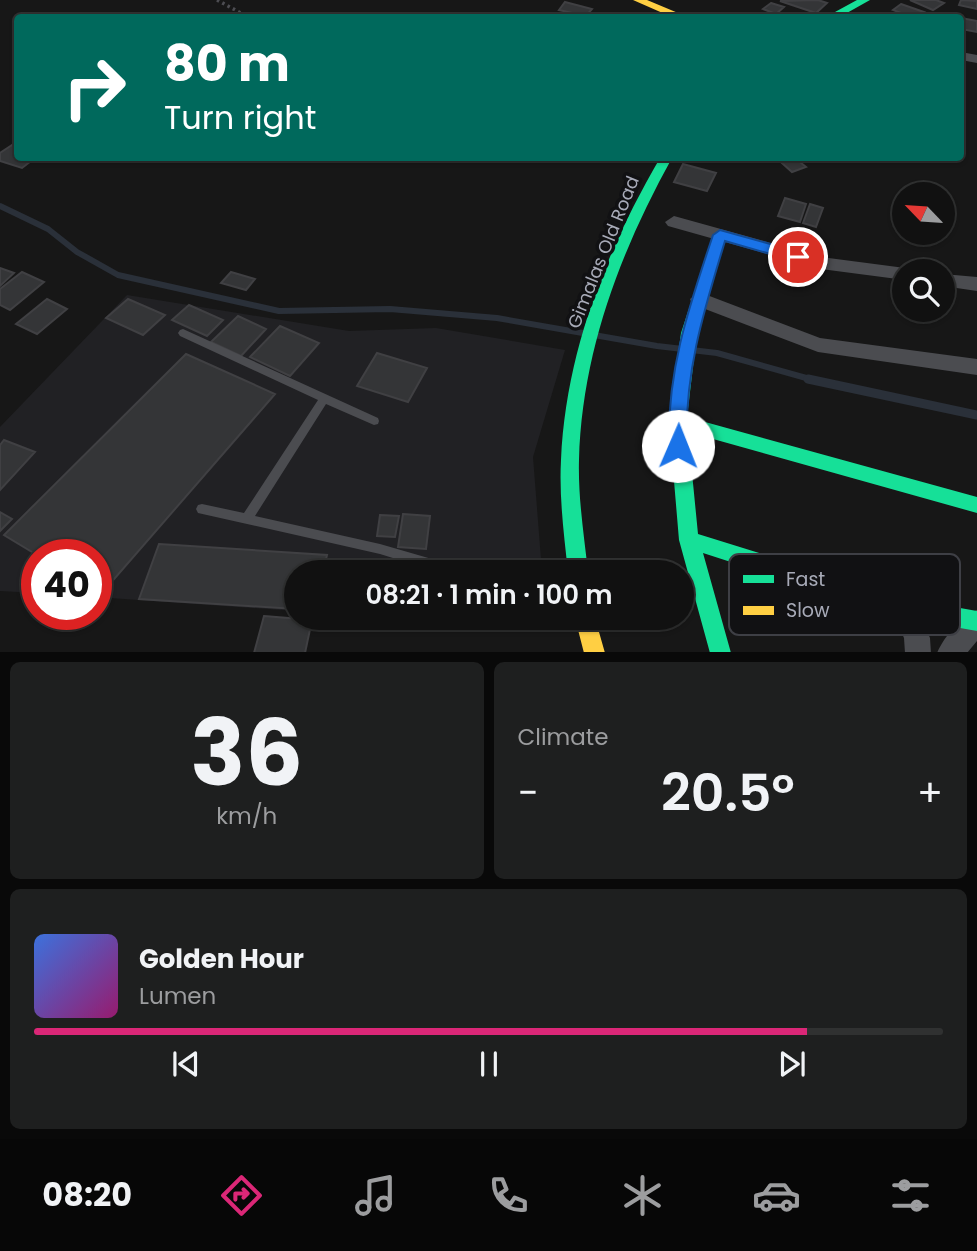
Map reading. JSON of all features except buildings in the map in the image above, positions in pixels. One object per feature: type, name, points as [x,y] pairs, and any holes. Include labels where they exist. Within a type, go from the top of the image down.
[{"type":"street","points":[[638,0],[675,14]]},
{"type":"street","points":[[838,14],[865,0]]},
{"type":"street","name":"Gimalas Old Road","points":[[578,560],[570,460],[575,409],[587,344],[594,315],[637,208],[664,161]]},
{"type":"street","points":[[674,222],[821,263],[892,272]]},
{"type":"street","points":[[720,235],[688,333],[678,422],[689,540],[721,652]]},
{"type":"street","points":[[955,281],[977,284]]},
{"type":"street","points":[[699,299],[818,345],[977,367]]},
{"type":"street","points":[[678,422],[977,505]]},
{"type":"street","points":[[689,540],[733,554]]},
{"type":"street","points":[[951,652],[977,621]]},
{"type":"street","points":[[589,630],[596,652]]},
{"type":"lane","points":[[183,333],[323,400],[374,421]]},
{"type":"lane","points":[[248,517],[323,400]]},
{"type":"lane","points":[[202,509],[248,517],[416,560]]},
{"type":"path","points":[[217,0],[243,14]]},
{"type":"shaded area","points":[[127,295],[349,331],[436,328],[565,350],[533,457],[541,560],[284,560],[284,610],[112,598],[112,539],[21,539],[21,592],[0,591],[0,427]]},
{"type":"waterway","points":[[0,206],[48,229],[77,252],[118,275],[279,311],[390,309],[497,318],[657,346],[717,353],[816,381]]},
{"type":"waterway","points":[[808,379],[816,381]]},
{"type":"waterway","points":[[816,381],[977,415]]},
{"type":"traffic: fast","points":[[837,14],[865,0]]},
{"type":"traffic: fast","points":[[577,560],[570,460],[579,380],[599,303],[613,265],[628,229],[664,161]]},
{"type":"traffic: fast","points":[[720,235],[689,333],[678,422],[689,540],[721,652]]},
{"type":"traffic: fast","points":[[678,422],[977,505]]},
{"type":"traffic: fast","points":[[689,540],[733,554]]},
{"type":"traffic: fast","points":[[960,618],[977,621]]},
{"type":"traffic: slow","points":[[638,0],[675,14]]},
{"type":"traffic: slow","points":[[588,630],[595,652]]},
{"type":"route","points":[[678,446],[678,422],[688,333],[720,235],[798,257]]}]
